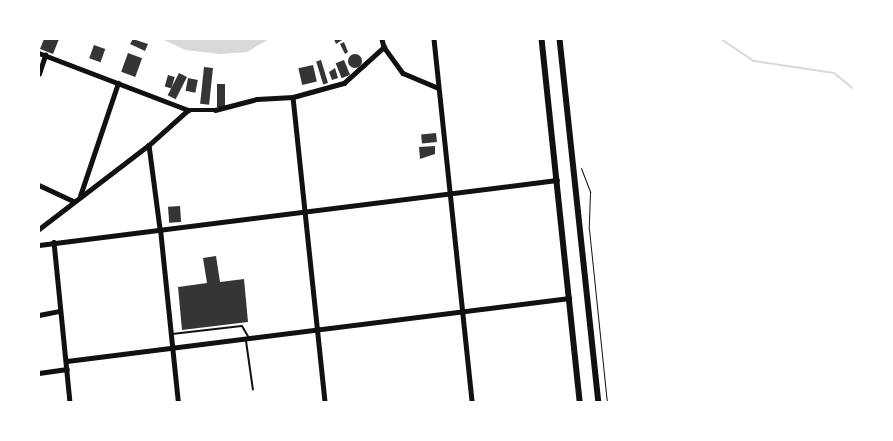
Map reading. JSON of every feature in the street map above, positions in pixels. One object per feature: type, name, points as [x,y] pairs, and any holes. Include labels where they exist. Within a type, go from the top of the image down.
[{"type":"main road","points":[[542,39],[580,402]]},
{"type":"main road","points":[[560,39],[599,402]]},
{"type":"street","points":[[382,39],[384,47],[403,74],[438,88]]},
{"type":"street","points":[[434,39],[472,402]]},
{"type":"street","points":[[39,53],[188,110],[220,110],[257,98],[293,97],[344,83],[384,47]]},
{"type":"street","points":[[39,74],[45,56]]},
{"type":"street","points":[[80,197],[118,83]]},
{"type":"street","points":[[293,97],[303,212],[325,402]]},
{"type":"street","points":[[39,229],[149,145],[188,110]]},
{"type":"street","points":[[149,145],[160,229],[178,402]]},
{"type":"street","points":[[39,245],[557,180]]},
{"type":"street","points":[[39,185],[74,201]]},
{"type":"street","points":[[54,242],[70,402]]},
{"type":"street","points":[[67,361],[461,310],[569,298]]},
{"type":"street","points":[[39,315],[60,312]]},
{"type":"street","points":[[39,373],[67,369]]},
{"type":"lane","points":[[171,334],[242,326],[247,338],[253,390]]},
{"type":"path","points":[[581,166],[590,192],[589,229],[606,402]]},
{"type":"shaded area","points":[[162,39],[269,39],[247,52],[220,54],[185,50]]},
{"type":"building","points":[[44,39],[59,39],[53,54],[40,49]]},
{"type":"building","points":[[133,39],[148,44],[145,51],[130,44]]},
{"type":"building","points":[[334,39],[342,39],[342,40],[336,44]]},
{"type":"building","points":[[344,42],[348,52],[345,54],[340,44]]},
{"type":"building","points":[[94,45],[105,49],[100,62],[89,58]]},
{"type":"building","points":[[128,53],[142,58],[135,77],[121,72]]},
{"type":"building","points":[[352,54],[358,54],[362,61],[358,68],[352,68],[348,64],[348,58]]},
{"type":"building","points":[[321,60],[328,83],[323,84],[316,61]]},
{"type":"building","points":[[344,60],[350,75],[342,78],[336,63]]},
{"type":"building","points":[[313,65],[317,82],[302,85],[298,68]]},
{"type":"building","points":[[204,67],[213,68],[209,105],[200,104]]},
{"type":"building","points":[[335,68],[338,78],[332,80],[329,72]]},
{"type":"building","points":[[179,73],[187,77],[176,99],[168,95]]},
{"type":"building","points":[[168,75],[175,77],[171,88],[165,87]]},
{"type":"building","points":[[188,78],[198,80],[195,93],[186,91]]},
{"type":"building","points":[[217,84],[225,84],[225,107],[217,107]]},
{"type":"building","points":[[436,133],[437,142],[422,144],[421,135]]},
{"type":"building","points":[[435,146],[435,154],[420,159],[419,147]]},
{"type":"building","points":[[180,206],[181,222],[169,223],[168,207]]},
{"type":"building","points":[[216,256],[220,282],[244,279],[248,322],[182,330],[178,287],[207,283],[203,258]]},
{"type":"waterway","points":[[721,39],[754,61],[834,73],[854,89]]}]
